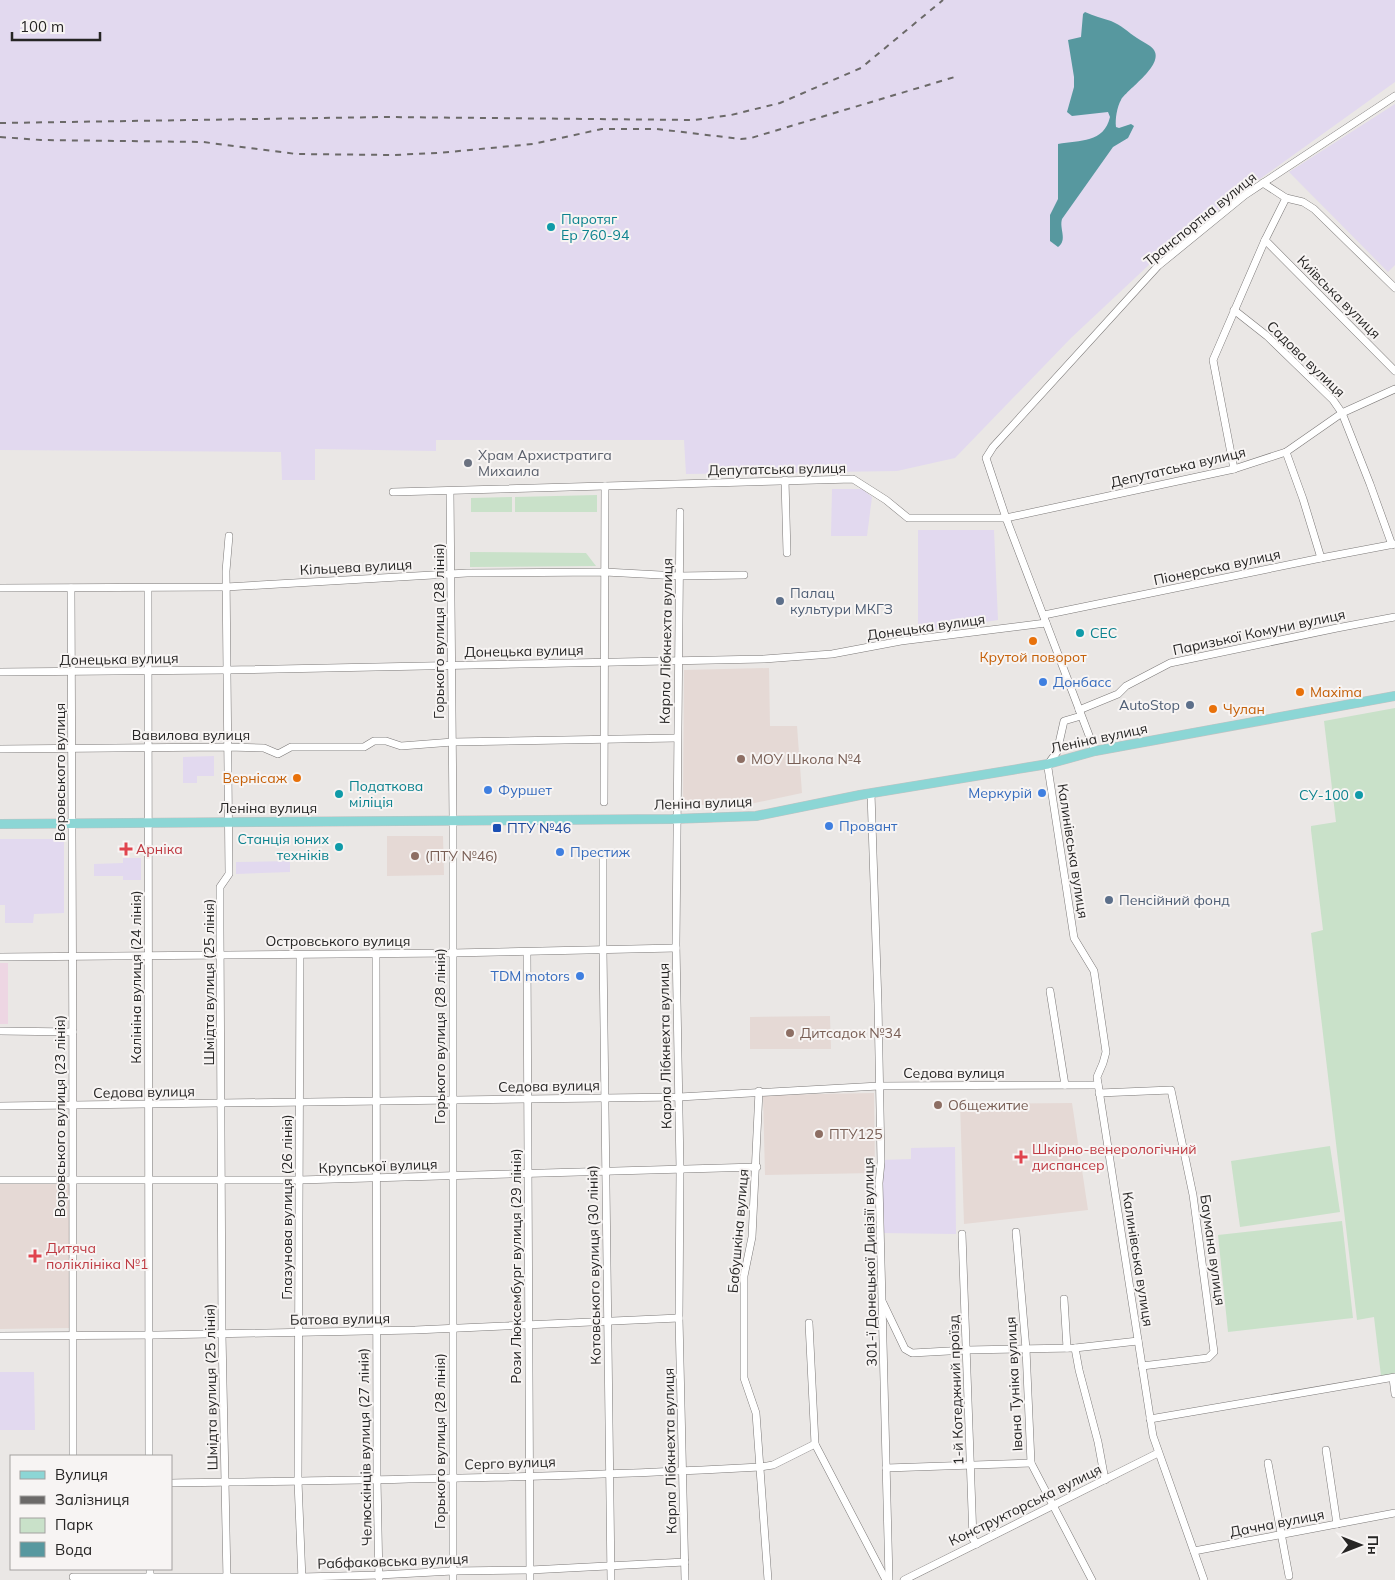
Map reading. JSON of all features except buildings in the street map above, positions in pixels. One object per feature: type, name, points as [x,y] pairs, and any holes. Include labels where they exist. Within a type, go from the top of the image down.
[{"type":"main road","name":"Леніна вулиця","points":[[0,824],[676,819],[756,816],[871,793],[1048,764],[1095,751],[1395,696]]},
{"type":"street","name":"Транспортна вулиця","points":[[1006,518],[986,458],[993,447],[1158,266],[1245,195],[1395,96]]},
{"type":"street","points":[[1263,183],[1286,198],[1303,202],[1314,209],[1395,288]]},
{"type":"street","points":[[1234,469],[1214,360],[1265,240],[1286,198]]},
{"type":"street","name":"Київська вулиця","points":[[1265,240],[1395,371]]},
{"type":"street","name":"Садова вулиця","points":[[1234,310],[1267,336],[1333,400],[1342,413],[1394,545]]},
{"type":"street","name":"Депутатська вулиця","points":[[393,492],[450,492],[853,479],[886,500],[908,518],[1006,518],[1234,469],[1286,452],[1342,413],[1395,389]]},
{"type":"street","points":[[1286,452],[1303,499],[1320,558]]},
{"type":"street","points":[[785,480],[787,553]]},
{"type":"street","points":[[604,802],[605,486]]},
{"type":"street","name":"Горького вулиця (28 лiнiя)","points":[[450,492],[453,742],[453,1580]]},
{"type":"street","name":"Карла Лібкнехта вулиця","points":[[680,512],[676,948],[680,1169],[679,1318],[685,1580]]},
{"type":"street","points":[[1006,518],[1095,751]]},
{"type":"street","name":"Шмідта вулиця (25 лiнiя)","points":[[227,1579],[222,1334],[220,887],[229,874],[226,587],[229,536]]},
{"type":"street","name":"Піонерська вулиця","points":[[1044,615],[1320,558],[1394,545]]},
{"type":"street","name":"Кільцева вулиця","points":[[0,588],[226,587],[451,574],[605,572],[679,576],[744,575]]},
{"type":"street","name":"Воровського вулиця","points":[[71,588],[72,957]]},
{"type":"street","name":"Калініна вулиця (24 лiнiя)","points":[[148,588],[149,1455]]},
{"type":"street","name":"Паризької Комуни вулиця","points":[[1048,764],[1057,752],[1064,721],[1118,694],[1126,686],[1170,663],[1395,617]]},
{"type":"street","name":"Донецька вулиця","points":[[0,672],[227,670],[764,659],[832,654],[901,641],[1046,623]]},
{"type":"street","name":"Вавилова вулиця","points":[[0,749],[228,747],[264,748],[278,754],[291,747],[364,747],[374,741],[386,741],[401,746],[453,742],[677,738]]},
{"type":"street","name":"Калинівська вулиця","points":[[1048,764],[1074,938],[1094,971],[1106,1052],[1104,1063],[1097,1077],[1098,1089],[1153,1436],[1204,1580]]},
{"type":"street","name":"301-ї Донецької Дивізії вулиця","points":[[871,793],[878,1004],[888,1580]]},
{"type":"street","name":"Котовського вулиця (30 лiнiя)","points":[[603,858],[611,1580]]},
{"type":"street","name":"Островського вулиця","points":[[0,957],[452,953],[676,948]]},
{"type":"street","name":"Рози Люксембург вулиця (29 лiнiя)","points":[[526,952],[530,1580]]},
{"type":"street","name":"Глазунова вулиця (26 лiнiя)","points":[[300,954],[298,1481],[302,1579]]},
{"type":"street","name":"Челюскінців вулиця (27 лiнiя)","points":[[376,954],[377,1479],[379,1578]]},
{"type":"street","name":"Воровського вулиця (23 лiнiя)","points":[[72,957],[73,1455]]},
{"type":"street","points":[[1050,991],[1066,1085]]},
{"type":"street","points":[[0,1031],[73,1032]]},
{"type":"street","name":"Седова вулиця","points":[[0,1106],[605,1098],[879,1086],[1066,1085],[1098,1089]]},
{"type":"street","name":"Баумана вулиця","points":[[1098,1089],[1171,1090],[1193,1195],[1214,1352],[1208,1358],[1142,1366]]},
{"type":"street","name":"Бабушкіна вулиця","points":[[759,1092],[757,1167],[752,1237],[744,1276],[744,1378],[756,1413],[768,1580]]},
{"type":"street","name":"Крупської вулиця","points":[[0,1180],[299,1180],[757,1167]]},
{"type":"street","name":"Івана Туніка вулиця","points":[[1016,1232],[1026,1349],[1031,1463],[1092,1580]]},
{"type":"street","name":"1-й Котеджний проїзд","points":[[962,1234],[974,1538],[977,1544]]},
{"type":"street","points":[[1064,1299],[1071,1348],[1079,1370],[1098,1442],[1105,1480]]},
{"type":"street","points":[[882,1301],[905,1349],[912,1353],[1071,1348],[1138,1341]]},
{"type":"street","name":"Батова вулиця","points":[[0,1336],[377,1331],[679,1318]]},
{"type":"street","points":[[809,1323],[815,1444],[888,1580]]},
{"type":"street","points":[[1150,1419],[1394,1378],[1395,1394]]},
{"type":"street","name":"Серго вулиця","points":[[172,1483],[529,1476],[760,1467],[773,1465],[815,1444]]},
{"type":"street","points":[[1326,1450],[1337,1524]]},
{"type":"street","name":"Конструкторська вулиця","points":[[904,1580],[1158,1453]]},
{"type":"street","points":[[886,1468],[1031,1463]]},
{"type":"street","points":[[1268,1463],[1289,1576]]},
{"type":"street","name":"Дачна вулиця","points":[[1194,1551],[1395,1513]]},
{"type":"street","name":"Рабфаковська вулиця","points":[[73,1575],[150,1579],[379,1578],[453,1571],[530,1570],[685,1562]]},
{"type":"shaded area","points":[[0,0],[1395,0],[1395,82],[1239,194],[1152,262],[1071,338],[955,458],[897,471],[686,474],[684,440],[436,440],[436,451],[315,449],[315,480],[282,480],[281,452],[0,450]]},
{"type":"shaded area","points":[[1395,104],[1395,265],[1388,272],[1289,172]]},
{"type":"shaded area","points":[[832,489],[862,489],[872,497],[867,536],[831,536]]},
{"type":"shaded area","points":[[918,530],[994,530],[998,620],[918,632]]},
{"type":"shaded area","name":"МОУ Школа №4","points":[[769,668],[770,726],[797,726],[802,793],[745,805],[683,805],[684,670]]},
{"type":"shaded area","points":[[214,756],[214,776],[197,776],[197,783],[183,783],[183,757]]},
{"type":"shaded area","name":"(ПТУ №46)","points":[[387,836],[443,836],[444,875],[387,876]]},
{"type":"shaded area","points":[[0,839],[64,839],[64,913],[34,914],[33,923],[5,923],[5,905],[0,905]]},
{"type":"shaded area","points":[[123,858],[141,858],[141,880],[123,880],[123,876],[94,876],[94,864],[123,863]]},
{"type":"shaded area","points":[[290,861],[290,872],[236,874],[236,862]]},
{"type":"shaded area","points":[[0,963],[8,963],[8,1024],[0,1024]]},
{"type":"shaded area","name":"Дитсадок №34","points":[[830,1016],[831,1049],[750,1049],[750,1017]]},
{"type":"shaded area","name":"ПТУ125","points":[[874,1093],[875,1173],[765,1175],[763,1095]]},
{"type":"shaded area","name":"Шкірно-венерологічний диспансер","points":[[1072,1103],[1088,1210],[964,1224],[960,1104]]},
{"type":"shaded area","points":[[955,1147],[956,1234],[881,1233],[881,1160],[911,1159],[911,1148]]},
{"type":"shaded area","name":"Дитяча поліклініка №1","points":[[0,1183],[69,1183],[70,1328],[0,1329]]},
{"type":"shaded area","points":[[0,1372],[34,1372],[35,1430],[0,1430]]},
{"type":"green space","points":[[597,495],[597,512],[515,512],[515,497]]},
{"type":"green space","points":[[512,497],[512,512],[471,512],[471,498]]},
{"type":"green space","points":[[470,552],[586,553],[596,566],[470,567]]},
{"type":"green space","points":[[1395,708],[1395,1374],[1381,1376],[1374,1317],[1357,1320],[1311,933],[1323,930],[1311,826],[1336,822],[1324,721]]},
{"type":"green space","points":[[1330,1146],[1340,1212],[1240,1227],[1231,1161]]},
{"type":"green space","points":[[1342,1221],[1353,1318],[1228,1332],[1218,1235]]},
{"type":"water","points":[[1085,12],[1111,21],[1150,46],[1155,52],[1155,59],[1152,67],[1125,95],[1118,106],[1116,127],[1119,128],[1131,124],[1134,126],[1128,138],[1113,147],[1062,219],[1063,238],[1058,247],[1050,241],[1050,215],[1058,199],[1058,144],[1083,141],[1097,136],[1107,125],[1110,117],[1108,112],[1072,116],[1067,112],[1074,87],[1068,40],[1081,37],[1083,14]]},
{"type":"railway","points":[[0,123],[385,117],[694,120],[731,115],[780,103],[861,68],[943,0]]},
{"type":"railway","points":[[0,137],[41,140],[203,142],[296,154],[393,155],[438,153],[533,144],[602,129],[657,129],[741,139],[751,138],[958,76]]},
{"type":"place","name":"Паротяг Ер 760-94","points":[[551,227]]},
{"type":"place","name":"Храм Архистратига Михаила","points":[[468,463]]},
{"type":"place","name":"Палац культури МКГЗ","points":[[780,601]]},
{"type":"place","name":"СЕС","points":[[1080,633]]},
{"type":"place","name":"Крутой поворот","points":[[1033,641]]},
{"type":"place","name":"Донбасс","points":[[1043,682]]},
{"type":"place","name":"Maxima","points":[[1300,692]]},
{"type":"place","name":"AutoStop","points":[[1190,705]]},
{"type":"place","name":"Чулан","points":[[1213,709]]},
{"type":"place","name":"МОУ Школа №4","points":[[741,759]]},
{"type":"place","name":"Вернісаж","points":[[297,778]]},
{"type":"place","name":"Фуршет","points":[[488,790]]},
{"type":"place","name":"Меркурій","points":[[1042,793]]},
{"type":"place","name":"Податкова міліція","points":[[339,794]]},
{"type":"place","name":"СУ-100","points":[[1359,795]]},
{"type":"place","name":"Провант","points":[[829,826]]},
{"type":"place","name":"ПТУ №46","points":[[497,828]]},
{"type":"place","name":"Станція юних техніків","points":[[339,847]]},
{"type":"place","name":"Арніка","points":[[126,849]]},
{"type":"place","name":"Престиж","points":[[560,852]]},
{"type":"place","name":"(ПТУ №46)","points":[[415,856]]},
{"type":"place","name":"Пенсійний фонд","points":[[1109,900]]},
{"type":"place","name":"TDM motors","points":[[580,976]]},
{"type":"place","name":"Дитсадок №34","points":[[790,1033]]},
{"type":"place","name":"Общежитие","points":[[938,1105]]},
{"type":"place","name":"ПТУ125","points":[[819,1134]]},
{"type":"place","name":"Шкірно-венерологічний диспансер","points":[[1021,1157]]},
{"type":"place","name":"Дитяча поліклініка №1","points":[[35,1256]]}]
